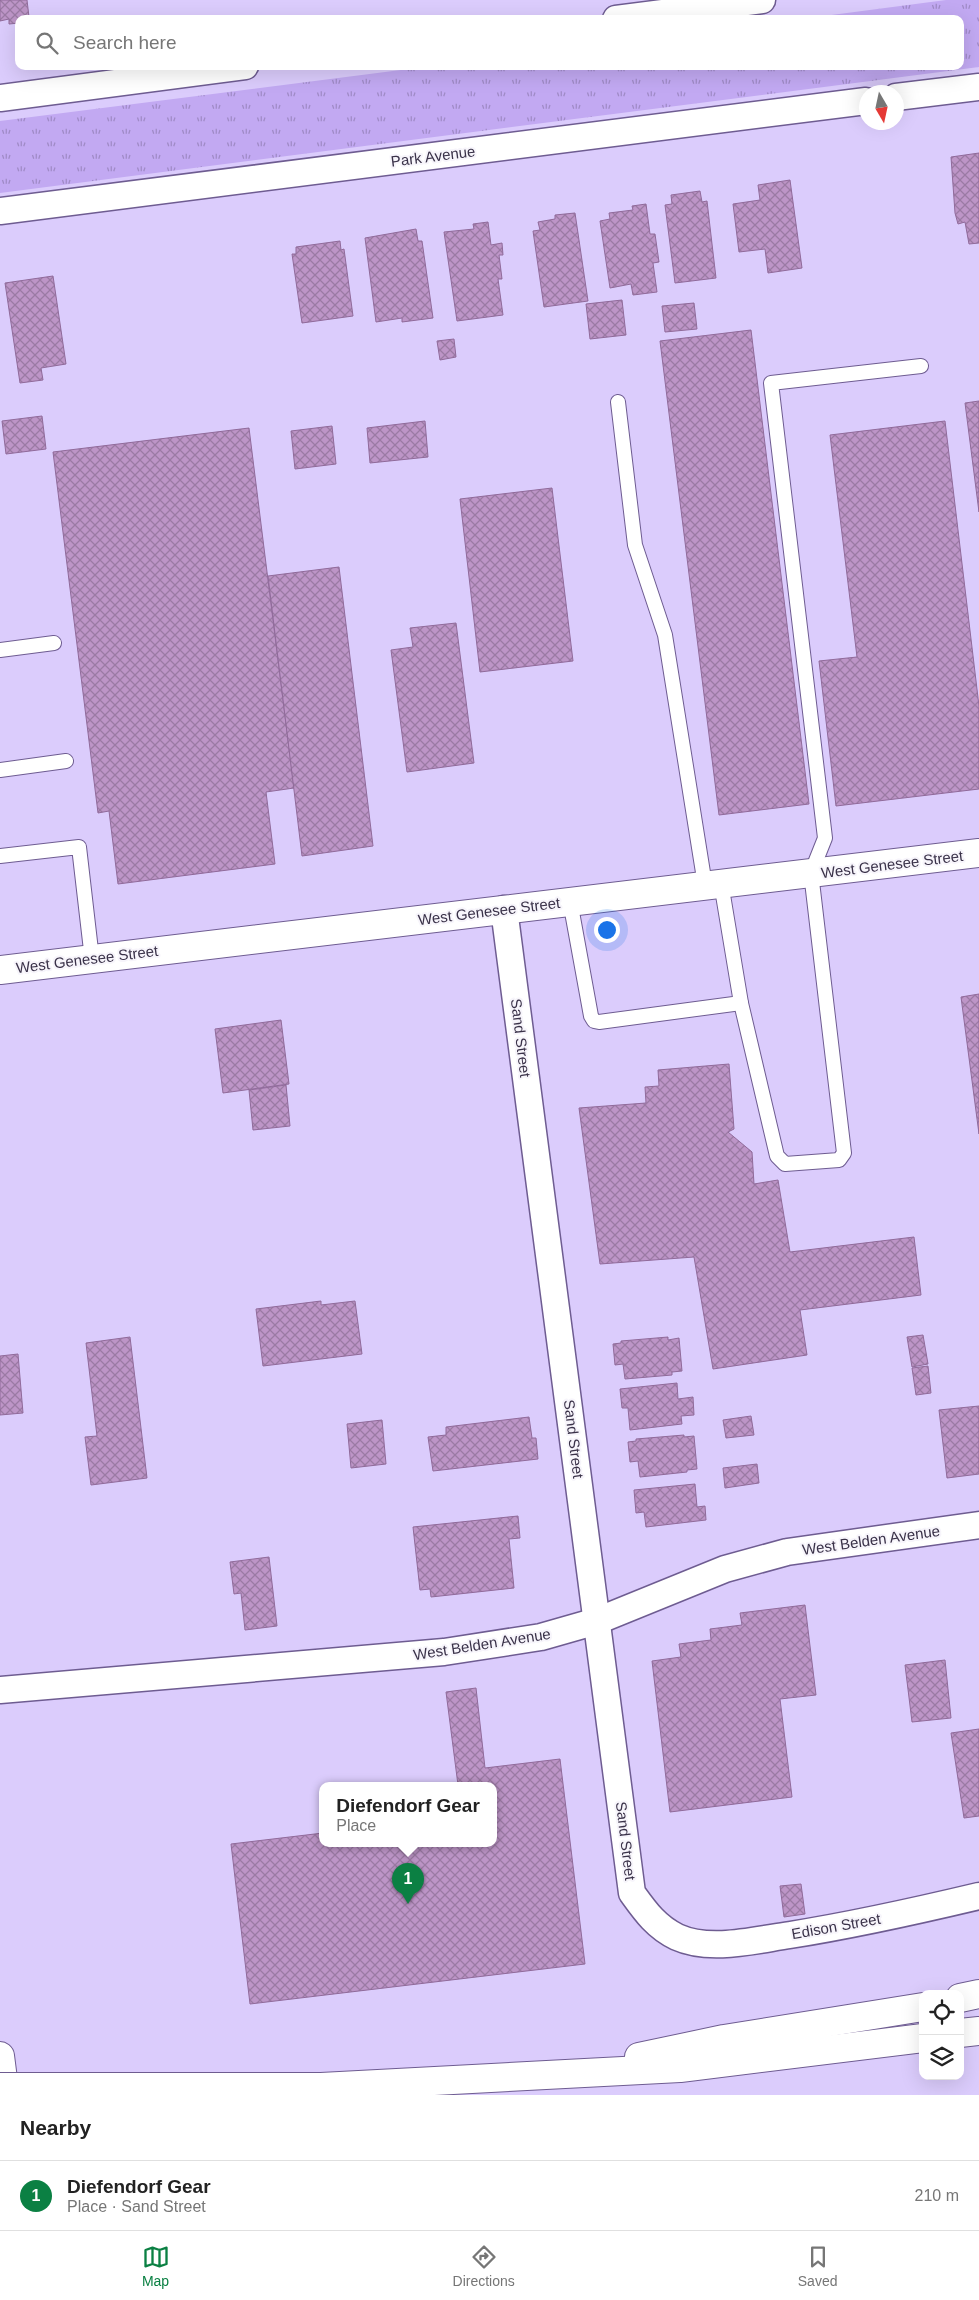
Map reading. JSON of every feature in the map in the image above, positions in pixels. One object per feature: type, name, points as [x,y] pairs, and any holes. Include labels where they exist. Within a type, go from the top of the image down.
[{"type":"main road","name":"West Genesee Street","points":[[0,970],[713,884],[979,854]]},
{"type":"main road","points":[[964,1997],[979,1994]]},
{"type":"main road","points":[[563,2073],[724,2039],[919,2008]]},
{"type":"main road","points":[[964,2033],[979,2031]]},
{"type":"main road","points":[[0,2087],[321,2087],[680,2068],[919,2038]]},
{"type":"main road","points":[[0,2056],[5,2095]]},
{"type":"street","points":[[647,15],[762,0]]},
{"type":"street","points":[[0,98],[214,70]]},
{"type":"street","points":[[904,96],[979,87]]},
{"type":"street","name":"Park Avenue","points":[[0,211],[859,102]]},
{"type":"street","name":"Sand Street","points":[[504,909],[632,1893],[650,1919],[677,1937],[691,1941]]},
{"type":"street","name":"West Belden Avenue","points":[[0,1690],[444,1652],[542,1637],[597,1621],[725,1568],[787,1552],[979,1526]]},
{"type":"street","name":"Edison Street","points":[[691,1941],[700,1944],[746,1942],[853,1924],[979,1896]]},
{"type":"lane","points":[[618,402],[635,545],[666,635],[713,884],[777,1156],[785,1164],[839,1160],[843,1158],[844,1154],[811,873],[826,838],[771,383],[921,366]]},
{"type":"lane","points":[[0,650],[54,643]]},
{"type":"lane","points":[[0,770],[66,761]]},
{"type":"lane","points":[[0,856],[79,847],[92,959]]},
{"type":"lane","points":[[570,901],[591,1016],[594,1021],[599,1022],[741,1003]]},
{"type":"green space","points":[[946,0],[979,0],[979,67],[964,69],[964,15],[832,15]]},
{"type":"green space","points":[[401,70],[956,70],[0,193],[0,121]]},
{"type":"building","points":[[0,0],[27,0],[29,15],[15,15],[15,23],[9,24],[9,19],[0,21]]},
{"type":"building","points":[[979,153],[979,243],[969,244],[965,222],[958,224],[955,213],[951,157]]},
{"type":"building","points":[[790,180],[802,268],[768,273],[765,249],[739,252],[733,204],[760,200],[758,185]]},
{"type":"building","points":[[700,191],[702,202],[707,201],[716,278],[675,283],[665,205],[672,204],[671,195]]},
{"type":"building","points":[[646,204],[650,234],[655,234],[659,262],[653,263],[657,292],[633,295],[631,284],[610,288],[600,221],[610,219],[609,213],[633,210],[632,206]]},
{"type":"building","points":[[575,213],[588,301],[544,307],[533,231],[540,230],[538,222],[555,219],[555,215]]},
{"type":"building","points":[[488,222],[491,245],[502,243],[503,255],[499,255],[502,279],[498,279],[503,315],[457,321],[444,232],[474,229],[473,224]]},
{"type":"building","points":[[416,229],[418,241],[422,241],[433,318],[402,322],[402,318],[376,322],[365,238]]},
{"type":"building","points":[[340,241],[341,250],[344,249],[353,316],[302,323],[292,254],[296,254],[296,247]]},
{"type":"building","points":[[53,276],[66,364],[41,368],[43,380],[20,383],[5,283]]},
{"type":"building","points":[[622,300],[626,335],[590,339],[586,304]]},
{"type":"building","points":[[694,303],[697,329],[665,332],[662,306]]},
{"type":"building","points":[[751,330],[809,804],[719,815],[660,341]]},
{"type":"building","points":[[454,339],[456,357],[440,360],[437,341]]},
{"type":"building","points":[[979,401],[979,512],[965,403]]},
{"type":"building","points":[[42,416],[46,449],[6,454],[2,421]]},
{"type":"building","points":[[425,421],[428,457],[370,463],[367,428]]},
{"type":"building","points":[[945,421],[979,706],[979,789],[836,806],[819,661],[857,657],[830,435]]},
{"type":"building","points":[[332,426],[336,464],[295,469],[291,431]]},
{"type":"building","points":[[249,428],[294,788],[266,792],[275,864],[118,884],[109,811],[98,813],[53,452]]},
{"type":"building","points":[[552,488],[573,661],[480,672],[460,499]]},
{"type":"building","points":[[339,567],[373,846],[302,856],[268,576]]},
{"type":"building","points":[[456,623],[474,763],[407,772],[391,650],[413,647],[410,628]]},
{"type":"building","points":[[979,994],[979,1134],[961,997]]},
{"type":"building","points":[[281,1020],[289,1084],[223,1093],[215,1029]]},
{"type":"building","points":[[729,1064],[734,1129],[728,1132],[752,1152],[754,1184],[778,1180],[790,1252],[914,1237],[921,1295],[800,1310],[807,1355],[713,1369],[694,1257],[600,1264],[579,1108],[646,1103],[645,1087],[659,1086],[658,1070]]},
{"type":"building","points":[[286,1085],[290,1126],[253,1130],[249,1090]]},
{"type":"building","points":[[321,1301],[321,1305],[355,1301],[362,1354],[263,1366],[256,1309]]},
{"type":"building","points":[[923,1335],[928,1364],[912,1367],[907,1337]]},
{"type":"building","points":[[130,1337],[147,1478],[91,1485],[85,1437],[97,1436],[86,1343]]},
{"type":"building","points":[[668,1337],[668,1340],[679,1338],[682,1371],[672,1372],[672,1375],[625,1379],[623,1364],[615,1365],[613,1344],[621,1343],[621,1341]]},
{"type":"building","points":[[18,1354],[23,1413],[0,1415],[0,1356]]},
{"type":"building","points":[[928,1366],[931,1393],[916,1395],[912,1368]]},
{"type":"building","points":[[677,1383],[678,1399],[693,1397],[694,1415],[681,1416],[682,1424],[630,1430],[628,1408],[622,1408],[620,1389]]},
{"type":"building","points":[[979,1406],[979,1474],[947,1478],[939,1410]]},
{"type":"building","points":[[751,1416],[754,1435],[726,1438],[723,1420]]},
{"type":"building","points":[[529,1417],[532,1438],[536,1438],[538,1459],[433,1471],[428,1437],[446,1435],[446,1427]]},
{"type":"building","points":[[382,1420],[386,1464],[351,1468],[347,1424]]},
{"type":"building","points":[[684,1435],[684,1437],[694,1436],[697,1469],[687,1470],[687,1472],[640,1477],[638,1461],[630,1462],[628,1442],[636,1441],[636,1439]]},
{"type":"building","points":[[757,1464],[759,1483],[725,1488],[723,1468]]},
{"type":"building","points":[[695,1484],[697,1507],[705,1506],[706,1520],[646,1527],[644,1512],[636,1513],[634,1490]]},
{"type":"building","points":[[518,1516],[520,1538],[509,1539],[514,1588],[431,1597],[430,1589],[420,1590],[413,1527]]},
{"type":"building","points":[[269,1557],[277,1626],[245,1630],[241,1593],[234,1594],[230,1562]]},
{"type":"building","points":[[805,1605],[816,1695],[780,1699],[792,1797],[670,1812],[652,1661],[681,1657],[679,1644],[711,1640],[710,1629],[742,1625],[740,1613]]},
{"type":"building","points":[[945,1660],[951,1718],[912,1722],[905,1665]]},
{"type":"building","points":[[476,1688],[485,1768],[560,1759],[585,1964],[250,2004],[231,1844],[319,1833],[319,1847],[497,1847],[497,1782],[458,1782],[446,1692]]},
{"type":"building","points":[[979,1729],[979,1816],[964,1818],[951,1733]]},
{"type":"building","points":[[801,1884],[805,1914],[784,1917],[780,1886]]},
{"type":"place","name":"Diefendorf Gear","points":[[408,1904]]}]
